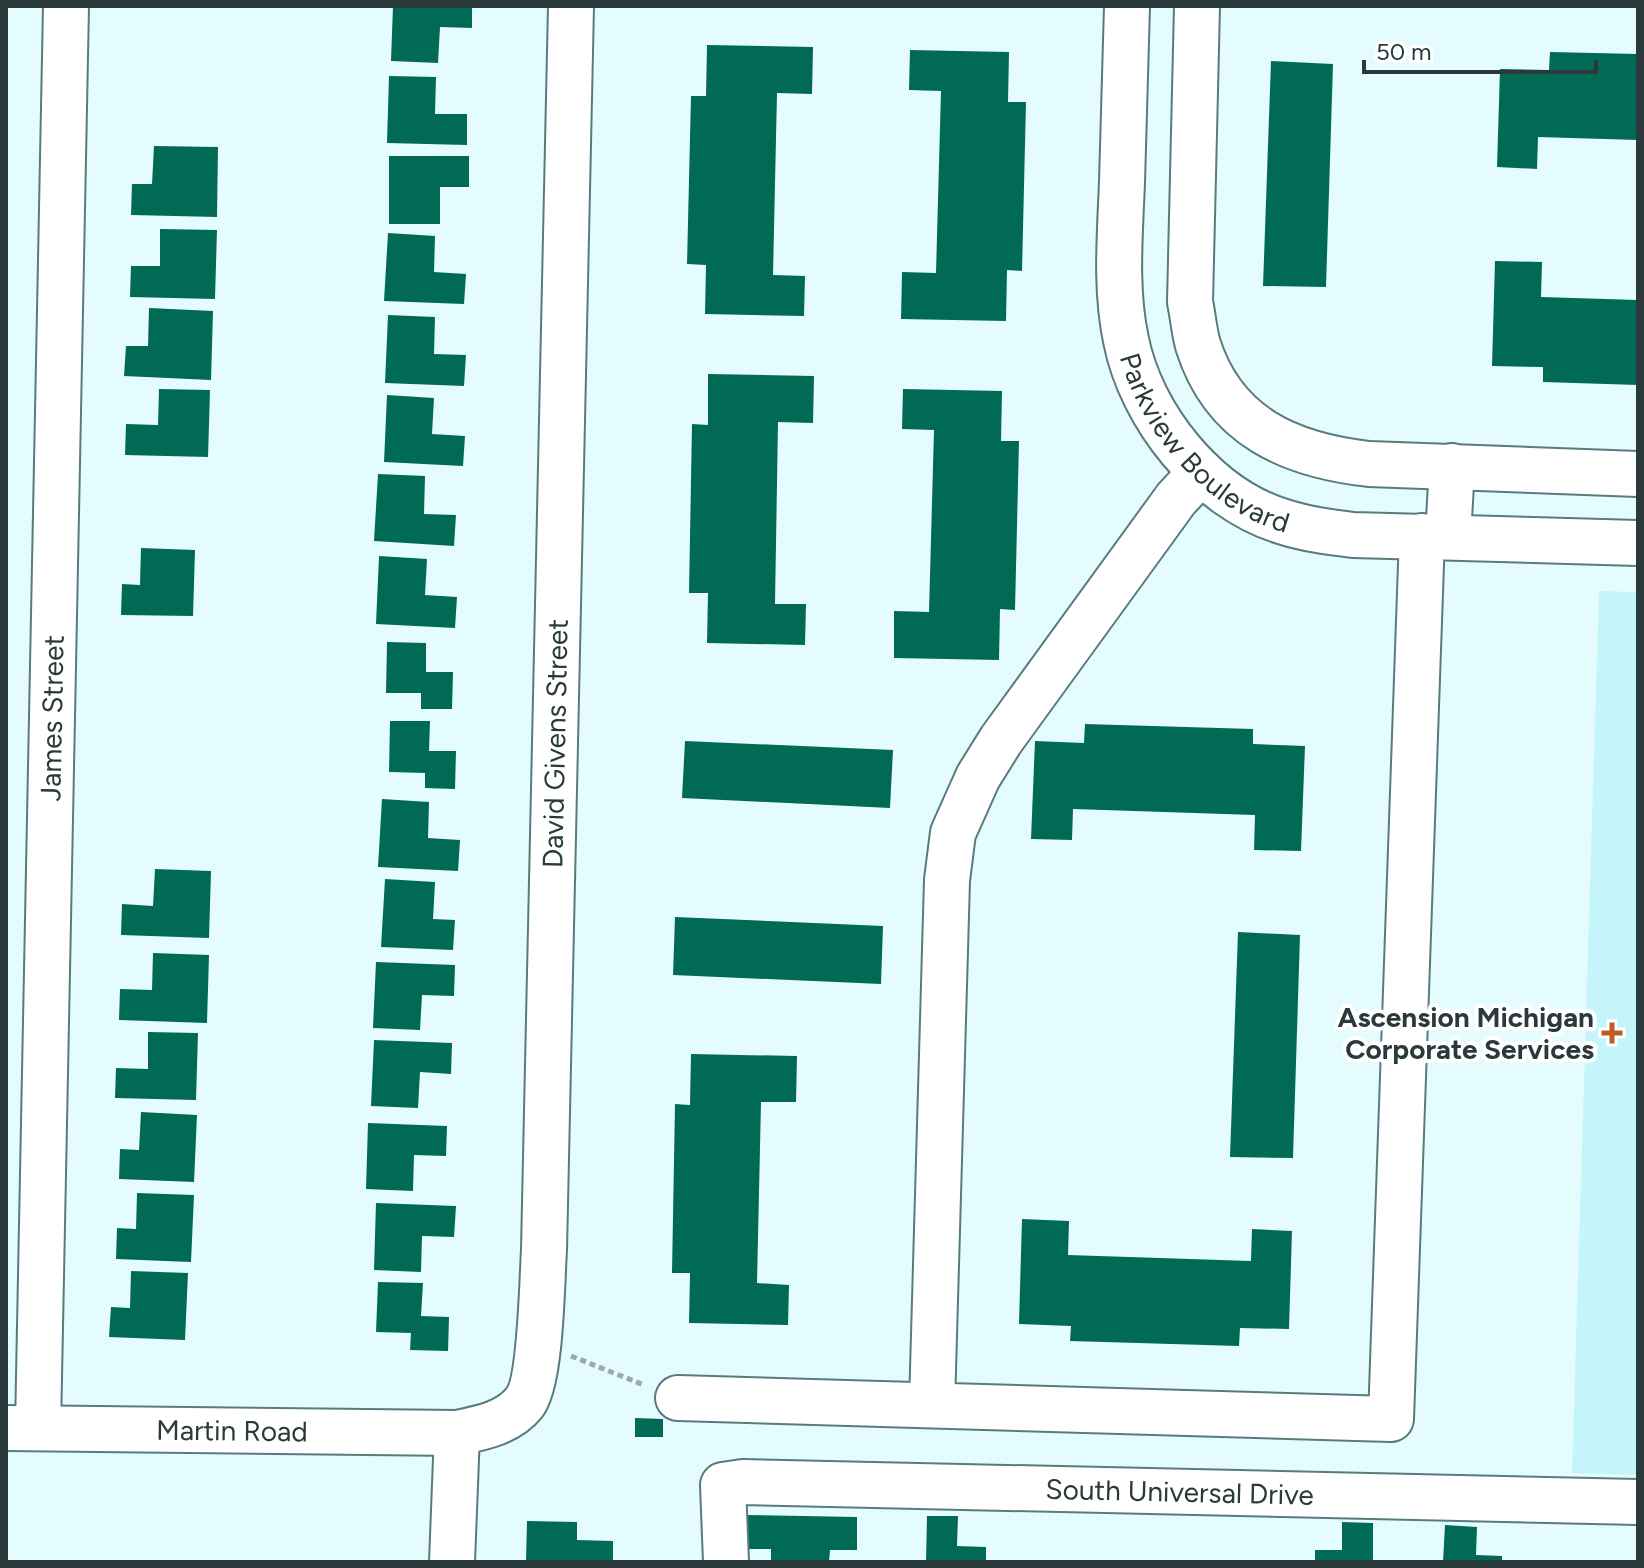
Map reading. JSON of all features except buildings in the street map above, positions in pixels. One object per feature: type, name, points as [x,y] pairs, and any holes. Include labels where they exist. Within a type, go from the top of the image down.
[{"type":"street","name":"James Street","points":[[22,1428],[66,6]]},
{"type":"street","name":"David Givens Street","points":[[457,1433],[495,1424],[525,1402],[534,1378],[537,1342],[544,1250],[571,6]]},
{"type":"street","name":"Parkview Boulevard","points":[[1127,6],[1120,251],[1122,318],[1136,376],[1160,422],[1181,451],[1201,472],[1250,506],[1279,521],[1314,530],[1353,535],[1638,543]]},
{"type":"street","name":"Parkview Boulevard","points":[[1197,6],[1190,302],[1198,344],[1209,371],[1215,384],[1238,411],[1268,436],[1300,451],[1329,459],[1638,474]]},
{"type":"street","points":[[1120,251],[1189,254]]},
{"type":"street","points":[[678,1398],[1391,1419],[1435,537],[1452,466]]},
{"type":"street","points":[[932,1405],[947,896],[953,833],[978,777],[1001,740],[1176,499],[1201,472]]},
{"type":"street","name":"Martin Road","points":[[22,1428],[457,1433]]},
{"type":"street","points":[[452,1562],[457,1433]]},
{"type":"street","name":"South Universal Drive","points":[[726,1562],[723,1485],[743,1482],[1638,1502]]},
{"type":"path","points":[[537,1342],[678,1398]]},
{"type":"shaded area","name":"Ascension Michigan Corporate Services","points":[[1599,591],[1638,592],[1638,1475],[1572,1473]]},
{"type":"place","name":"Ascension Michigan Corporate Services","points":[[1612,1033]]}]
